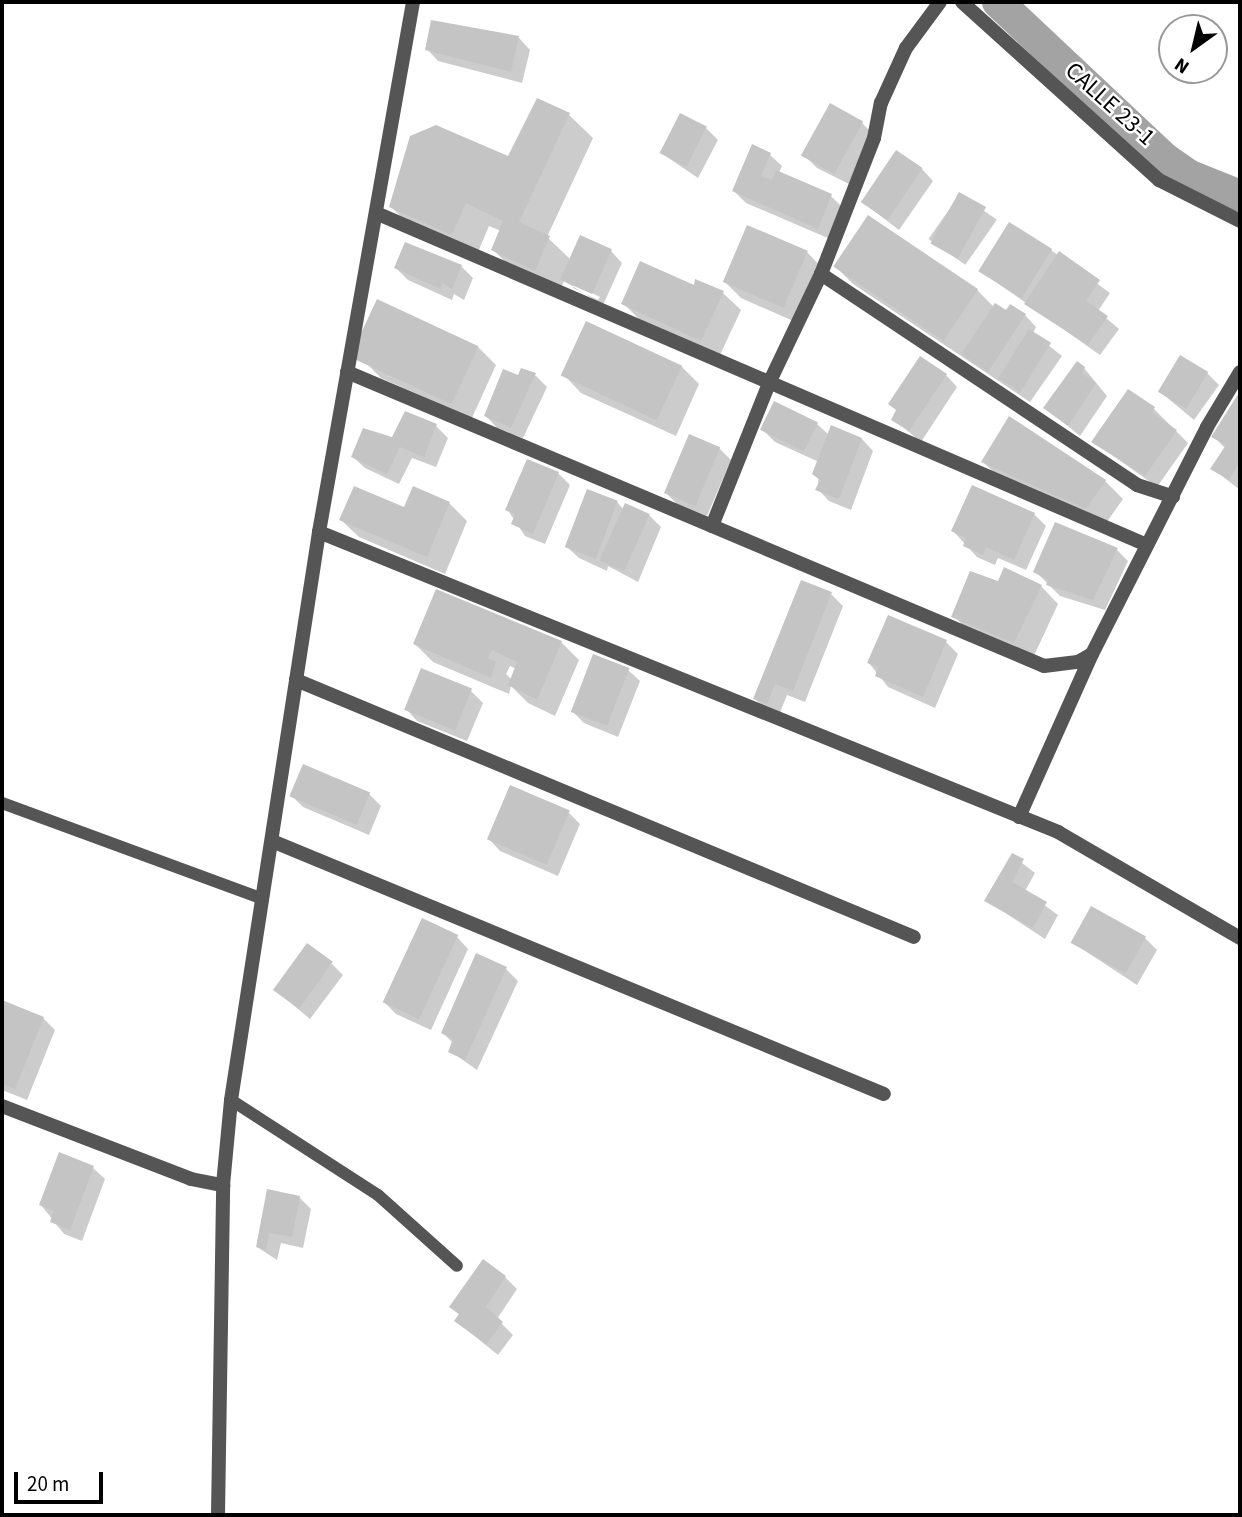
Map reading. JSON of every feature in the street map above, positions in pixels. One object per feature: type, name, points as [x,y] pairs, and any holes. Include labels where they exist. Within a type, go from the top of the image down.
[{"type":"street","points":[[218,1515],[223,1185],[231,1100],[319,532],[413,2]]},
{"type":"street","points":[[712,526],[770,381],[821,274],[874,138],[881,103],[906,48],[940,2]]},
{"type":"street","name":"CALLE 23-1","points":[[962,2],[1159,180],[1240,221]]},
{"type":"street","points":[[376,213],[1147,545]]},
{"type":"street","points":[[821,274],[1137,485],[1173,497]]},
{"type":"street","points":[[347,372],[1044,666],[1078,663],[1092,654]]},
{"type":"street","points":[[1019,817],[1092,654],[1240,372]]},
{"type":"street","points":[[319,532],[1058,832],[1240,938]]},
{"type":"street","points":[[296,680],[914,937]]},
{"type":"street","points":[[272,841],[884,1094]]},
{"type":"street","points":[[2,1106],[191,1179],[223,1185]]},
{"type":"lane","points":[[2,803],[263,900]]},
{"type":"lane","points":[[231,1100],[378,1195],[457,1266]]},
{"type":"building","points":[[431,20],[519,36],[511,72],[425,50]]},
{"type":"building","points":[[537,98],[570,113],[519,222],[550,236],[535,271],[491,250],[503,221],[466,203],[452,235],[389,207],[410,136],[436,125],[508,156]]},
{"type":"building","points":[[830,103],[863,121],[834,174],[801,155]]},
{"type":"building","points":[[680,113],[707,127],[686,167],[660,153]]},
{"type":"building","points":[[752,144],[771,153],[761,176],[772,180],[776,170],[832,194],[818,229],[732,191]]},
{"type":"building","points":[[896,150],[923,168],[887,220],[861,202]]},
{"type":"building","points":[[959,192],[986,207],[958,259],[930,244]]},
{"type":"building","points":[[868,215],[978,289],[944,341],[833,266]]},
{"type":"building","points":[[1009,222],[1052,249],[1022,298],[978,271]]},
{"type":"building","points":[[747,225],[808,251],[784,308],[723,282]]},
{"type":"building","points":[[580,235],[612,249],[592,294],[560,280]]},
{"type":"building","points":[[405,242],[462,265],[452,289],[442,283],[441,289],[394,268]]},
{"type":"building","points":[[1059,251],[1100,280],[1086,301],[1108,316],[1088,345],[1024,304]]},
{"type":"building","points":[[640,261],[694,285],[695,279],[724,291],[701,341],[621,304]]},
{"type":"building","points":[[377,299],[479,346],[451,404],[350,357]]},
{"type":"building","points":[[995,303],[1006,310],[1010,304],[1026,314],[988,372],[961,354]]},
{"type":"building","points":[[586,321],[682,366],[657,420],[561,375]]},
{"type":"building","points":[[1029,329],[1051,343],[1020,392],[998,378]]},
{"type":"building","points":[[1180,355],[1208,372],[1186,409],[1158,392]]},
{"type":"building","points":[[920,356],[947,374],[909,431],[891,420],[896,410],[888,404]]},
{"type":"building","points":[[1077,361],[1085,367],[1082,373],[1096,383],[1068,426],[1043,408]]},
{"type":"building","points":[[521,368],[536,373],[511,428],[484,416],[503,369],[518,375]]},
{"type":"building","points":[[1128,389],[1155,407],[1152,413],[1177,430],[1145,476],[1091,442]]},
{"type":"building","points":[[1240,391],[1240,461],[1229,480],[1210,469],[1226,445],[1211,437]]},
{"type":"building","points":[[774,401],[818,422],[804,451],[760,430]]},
{"type":"building","points":[[405,411],[437,424],[424,457],[400,447],[387,474],[351,457],[363,428],[392,437]]},
{"type":"building","points":[[1009,416],[1106,480],[1086,509],[981,462]]},
{"type":"building","points":[[831,425],[862,438],[839,499],[815,490],[820,480],[812,474]]},
{"type":"building","points":[[689,434],[720,447],[695,506],[664,493]]},
{"type":"building","points":[[527,459],[559,472],[533,534],[511,524],[515,514],[505,510]]},
{"type":"building","points":[[972,485],[1035,513],[1014,560],[986,547],[983,555],[963,546],[966,538],[951,531]]},
{"type":"building","points":[[354,486],[404,507],[413,486],[450,502],[427,557],[339,520]]},
{"type":"building","points":[[587,489],[618,501],[596,559],[565,547]]},
{"type":"building","points":[[625,503],[650,514],[624,572],[599,561]]},
{"type":"building","points":[[1055,522],[1118,548],[1093,600],[1046,585],[1048,580],[1033,572]]},
{"type":"building","points":[[1004,567],[1042,585],[1014,643],[951,617],[970,571],[998,581]]},
{"type":"building","points":[[801,580],[832,592],[793,691],[775,684],[767,704],[753,699]]},
{"type":"building","points":[[436,589],[562,641],[537,700],[508,685],[517,662],[492,650],[488,658],[496,662],[491,678],[413,644]]},
{"type":"building","points":[[888,615],[947,640],[923,697],[875,676],[878,667],[867,663]]},
{"type":"building","points":[[593,654],[629,668],[607,726],[571,712]]},
{"type":"building","points":[[421,668],[472,689],[455,730],[404,710]]},
{"type":"building","points":[[303,764],[370,793],[357,825],[289,796]]},
{"type":"building","points":[[510,785],[570,810],[547,865],[487,839]]},
{"type":"building","points":[[1012,853],[1024,859],[1012,882],[1047,902],[1033,928],[984,901]]},
{"type":"building","points":[[1091,906],[1146,937],[1126,973],[1071,943]]},
{"type":"building","points":[[422,918],[458,935],[419,1019],[383,1002]]},
{"type":"building","points":[[307,943],[333,962],[299,1009],[273,990]]},
{"type":"building","points":[[476,953],[507,967],[465,1060],[448,1052],[453,1039],[441,1033]]},
{"type":"building","points":[[2,1000],[44,1017],[15,1089],[2,1084]]},
{"type":"building","points":[[59,1152],[94,1166],[70,1230],[50,1222],[54,1211],[39,1205]]},
{"type":"building","points":[[267,1189],[300,1196],[292,1237],[269,1233],[266,1250],[256,1247]]},
{"type":"building","points":[[483,1259],[506,1276],[486,1307],[503,1322],[486,1344],[454,1321],[459,1314],[449,1307]]},
{"type":"waterway","points":[[998,2],[1164,158],[1188,175],[1240,196]]}]
